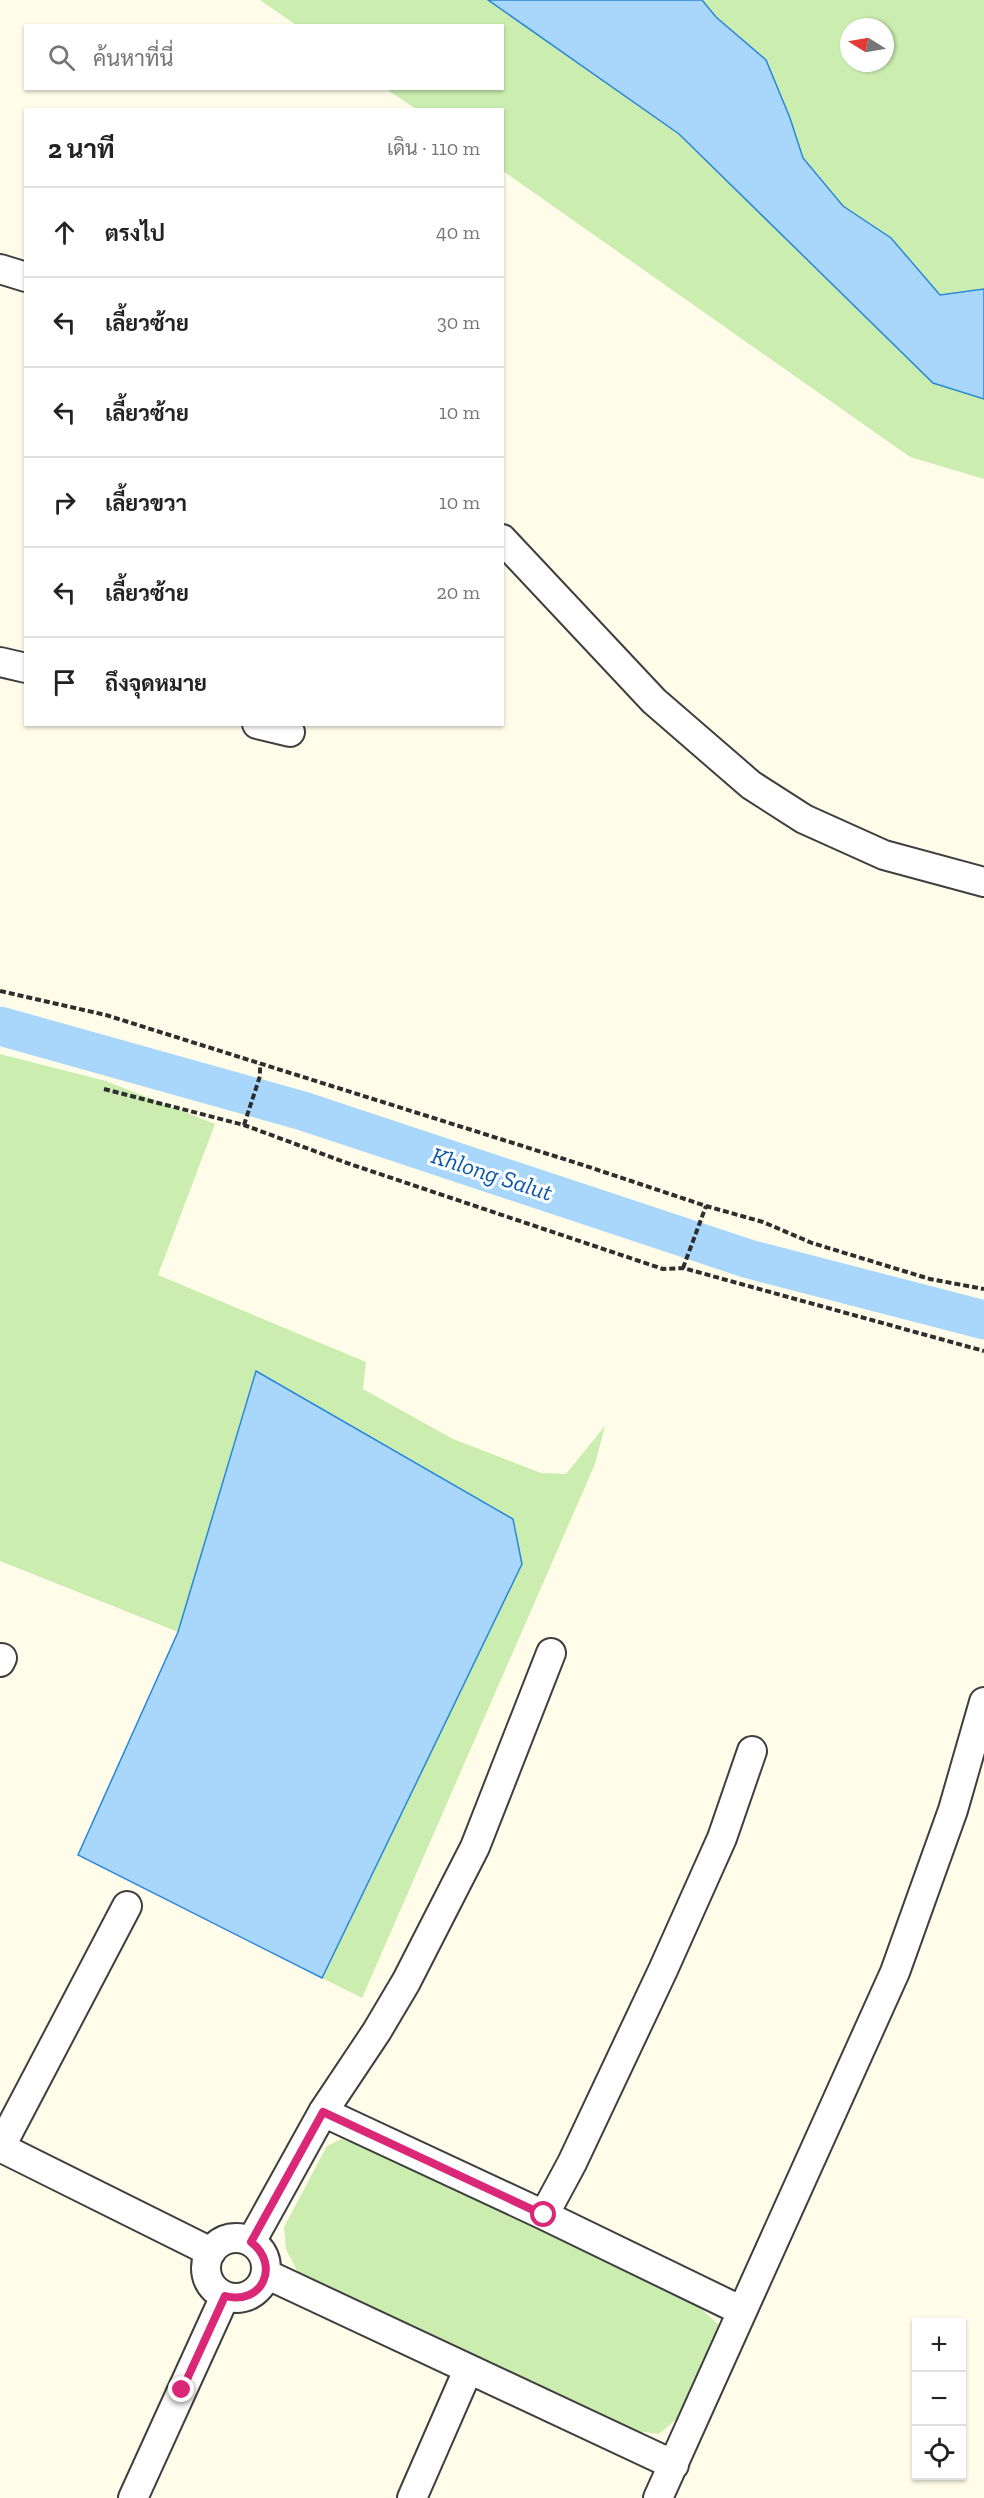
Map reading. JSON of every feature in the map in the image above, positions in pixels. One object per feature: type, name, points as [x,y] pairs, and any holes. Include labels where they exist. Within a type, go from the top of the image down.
[{"type":"street","points":[[0,269],[24,276]]},
{"type":"street","points":[[504,541],[654,701],[751,785],[804,819],[884,855],[984,882]]},
{"type":"street","points":[[0,662],[24,668]]},
{"type":"street","points":[[265,726],[290,732]]},
{"type":"street","points":[[251,2242],[323,2112],[377,2031],[406,1982],[475,1847],[551,1653]]},
{"type":"street","points":[[658,2498],[895,1972],[953,1810],[984,1702]]},
{"type":"street","points":[[544,2215],[572,2163],[672,1950],[722,1838],[752,1750]]},
{"type":"street","points":[[127,1906],[0,2148],[211,2252]]},
{"type":"street","points":[[323,2112],[742,2311]]},
{"type":"street","points":[[242,2238],[251,2242],[263,2255],[266,2274],[257,2290],[250,2295],[233,2298],[225,2296],[211,2286],[206,2269],[211,2252],[225,2241],[242,2238]]},
{"type":"street","points":[[266,2274],[674,2465]]},
{"type":"street","points":[[133,2498],[225,2296]]},
{"type":"street","points":[[412,2498],[468,2370]]},
{"type":"path","points":[[0,991],[106,1015],[572,1161],[706,1206],[763,1222],[812,1243],[930,1278],[984,1289]]},
{"type":"path","points":[[244,1123],[261,1076],[260,1064]]},
{"type":"path","points":[[104,1089],[244,1123],[347,1163],[663,1269],[683,1268],[984,1351]]},
{"type":"path","points":[[683,1268],[706,1206]]},
{"type":"green space","points":[[260,0],[984,0],[984,479],[910,457],[504,172],[504,108],[414,108],[388,90],[504,90],[504,24],[295,24]]},
{"type":"green space","points":[[0,1054],[106,1081],[215,1124],[158,1275],[366,1362],[363,1389],[453,1439],[541,1473],[566,1474],[605,1426],[595,1464],[362,1998],[322,1978],[522,1564],[256,1371],[178,1632],[0,1561]]},
{"type":"green space","points":[[341,2139],[361,2143],[698,2306],[719,2325],[679,2417],[659,2434],[637,2431],[299,2275],[286,2249],[284,2227],[327,2146]]},
{"type":"water","points":[[488,0],[702,0],[716,17],[766,60],[790,118],[803,158],[843,206],[891,238],[940,295],[984,289],[984,399],[933,383],[679,134]]},
{"type":"water","points":[[256,1371],[513,1519],[522,1564],[322,1978],[78,1855],[178,1632]]},
{"type":"waterway","name":"Khlong Salut","points":[[0,1026],[303,1111],[749,1259],[984,1320]]},
{"type":"route","points":[[182,2390],[225,2296],[242,2298],[257,2290],[262,2283],[266,2274],[266,2265],[263,2255],[251,2242],[323,2112],[544,2215]]}]
